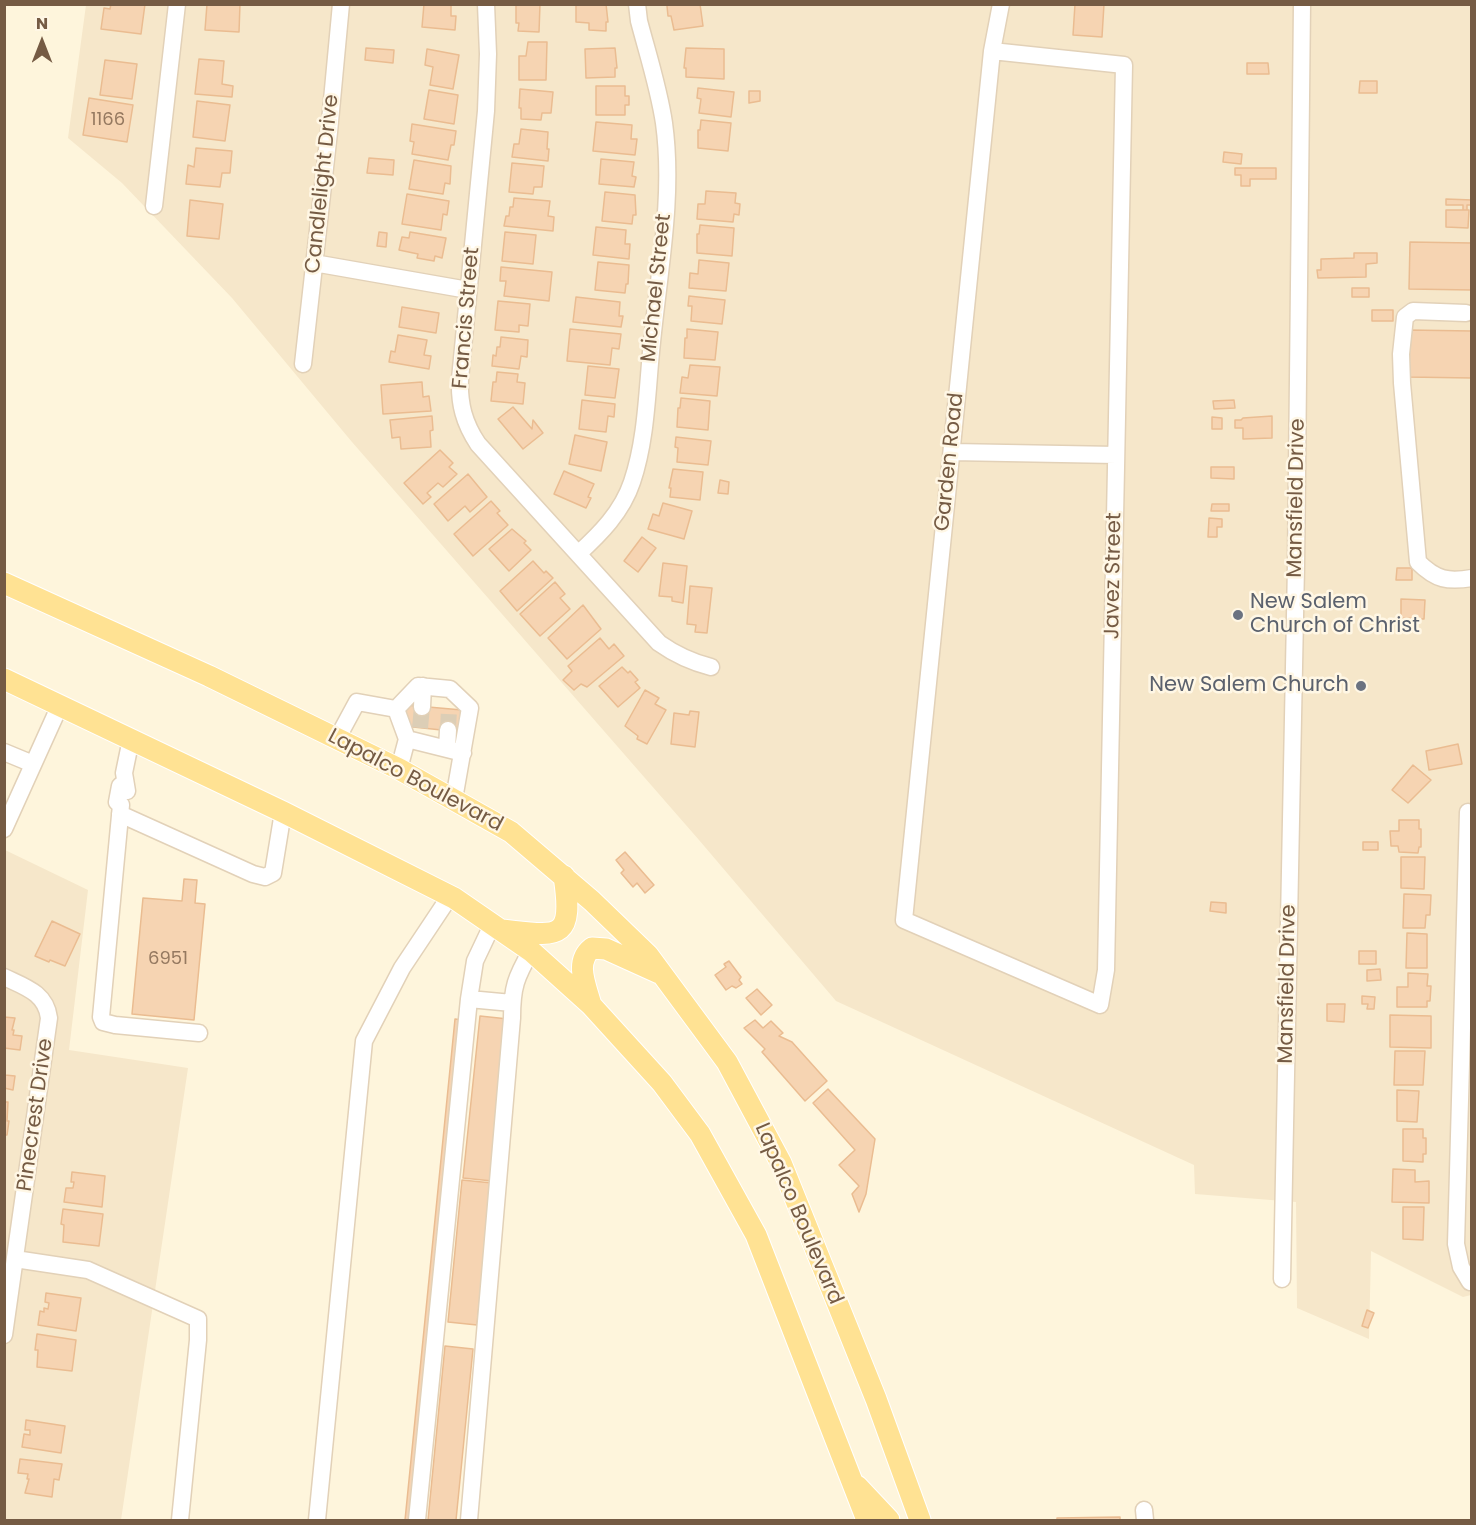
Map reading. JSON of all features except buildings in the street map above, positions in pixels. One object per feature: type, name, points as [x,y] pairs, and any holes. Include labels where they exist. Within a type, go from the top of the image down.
[{"type":"main road","name":"Lapalco Boulevard","points":[[10,589],[209,676],[399,769],[512,832],[592,901],[648,955],[727,1062],[781,1163],[876,1399],[920,1521]]},
{"type":"main road","points":[[4,679],[283,812],[450,896],[531,951],[591,1005],[662,1083],[700,1134],[756,1234],[867,1521]]},
{"type":"main road","points":[[497,927],[546,934],[560,930],[567,921],[568,903],[564,876]]},
{"type":"main road","points":[[591,1005],[581,964],[585,953],[592,948],[606,949],[662,974]]},
{"type":"main road","points":[[852,1481],[888,1517],[889,1521]]},
{"type":"street","points":[[154,206],[177,4]]},
{"type":"street","name":"Candlelight Drive","points":[[303,364],[329,132],[340,4]]},
{"type":"street","name":"Francis Street","points":[[486,4],[487,102],[459,397],[468,429],[478,444],[659,643],[676,655],[711,667]]},
{"type":"street","name":"Michael Street","points":[[578,554],[603,531],[621,505],[632,484],[643,433],[666,202],[666,160],[664,123],[639,21],[637,4]]},
{"type":"street","name":"Garden Road","points":[[904,920],[992,51],[1001,4]]},
{"type":"street","name":"Mansfield Drive","points":[[1282,1280],[1296,565],[1302,4]]},
{"type":"street","name":"Javez Street","points":[[904,920],[1100,1005],[1106,970],[1124,65],[992,51]]},
{"type":"street","points":[[314,263],[468,290]]},
{"type":"street","points":[[1466,313],[1413,311],[1405,317],[1401,354],[1418,562],[1428,572],[1454,582],[1472,578]]},
{"type":"street","points":[[952,452],[1116,455]]},
{"type":"street","points":[[396,710],[418,686],[450,689],[470,708],[455,751],[454,799]]},
{"type":"street","points":[[422,707],[423,686]]},
{"type":"street","points":[[449,709],[450,689]]},
{"type":"street","points":[[337,739],[357,702],[396,710],[415,736],[455,751]]},
{"type":"street","points":[[4,830],[60,705]]},
{"type":"street","points":[[448,730],[455,751]]},
{"type":"street","points":[[399,769],[415,736]]},
{"type":"street","points":[[131,739],[125,782],[127,801],[120,810],[101,1017],[103,1022],[115,1025],[199,1033]]},
{"type":"street","points":[[4,752],[33,764]]},
{"type":"street","points":[[120,810],[253,874],[265,877],[273,873],[283,812]]},
{"type":"street","points":[[1468,812],[1467,1024],[1456,1244],[1461,1267],[1470,1282]]},
{"type":"street","points":[[317,1521],[364,1041],[402,968],[450,896]]},
{"type":"street","points":[[417,1521],[469,999],[476,961],[497,927]]},
{"type":"street","points":[[469,1521],[512,1003],[515,981],[531,951]]},
{"type":"street","name":"Pinecrest Drive","points":[[4,977],[36,993],[45,1003],[49,1018],[4,1335]]},
{"type":"street","points":[[469,999],[512,1003]]},
{"type":"street","points":[[15,1259],[88,1270],[198,1319],[198,1340],[180,1521]]},
{"type":"shaded area","points":[[86,5],[1471,5],[1471,1295],[1463,1297],[1371,1251],[1369,1339],[1297,1308],[1296,1202],[1195,1194],[1194,1165],[836,1001],[699,840],[352,442],[232,298],[122,183],[68,138]]},
{"type":"shaded area","points":[[5,850],[88,890],[69,1050],[188,1068],[121,1520],[5,1520]]},
{"type":"tunnel","points":[[420,728],[422,707]]},
{"type":"tunnel","points":[[448,730],[449,709]]},
{"type":"place","name":"New Salem Church of Christ","points":[[1238,615]]},
{"type":"place","name":"New Salem Church","points":[[1361,686]]}]
